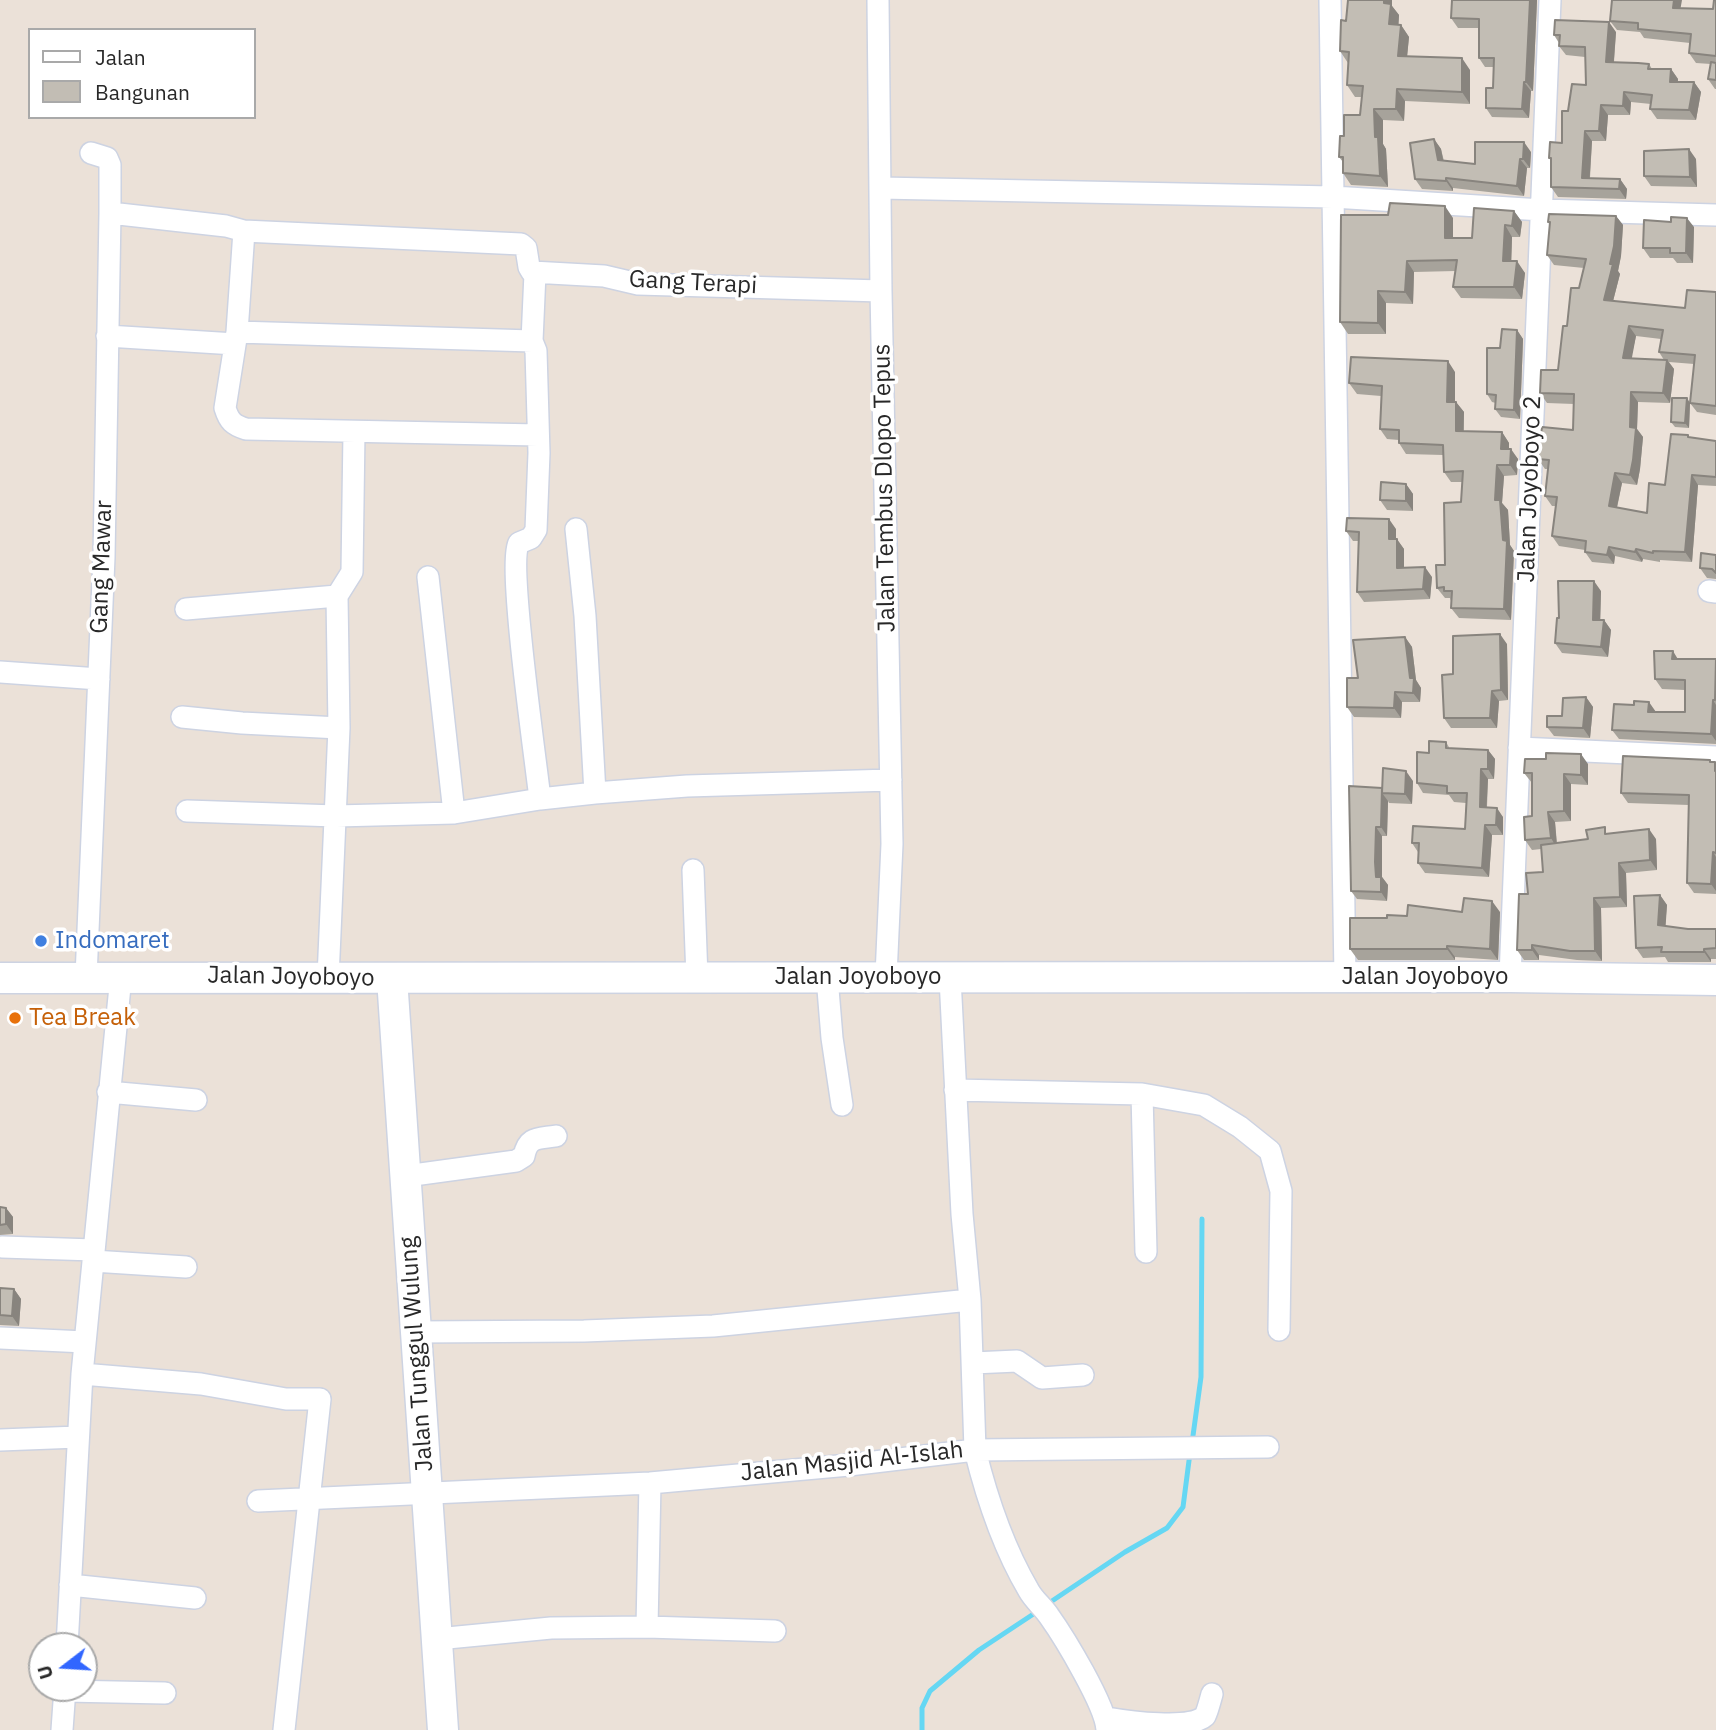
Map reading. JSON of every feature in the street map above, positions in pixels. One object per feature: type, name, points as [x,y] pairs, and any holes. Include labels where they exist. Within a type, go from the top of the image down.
[{"type":"main road","name":"Jalan Joyoboyo","points":[[0,978],[886,976],[1716,980]]},
{"type":"main road","name":"Jalan Tunggul Wulung","points":[[392,978],[443,1730]]},
{"type":"street","name":"Jalan Tembus Dlopo Tepus","points":[[878,0],[892,844],[886,976]]},
{"type":"street","points":[[1330,0],[1345,977]]},
{"type":"street","name":"Jalan Joyoboyo 2","points":[[1510,977],[1550,0]]},
{"type":"street","name":"Gang Mawar","points":[[86,977],[104,557],[110,213],[110,165],[99,156]]},
{"type":"street","points":[[880,188],[1333,197],[1542,210],[1716,215]]},
{"type":"street","points":[[110,213],[226,226],[244,231],[522,244],[526,248],[529,267],[534,273],[532,341],[536,351],[538,435],[536,530],[531,538],[519,543],[516,552],[517,593],[540,799]]},
{"type":"street","points":[[244,231],[236,338],[225,408],[234,425],[246,429],[538,435]]},
{"type":"street","name":"Gang Terapi","points":[[534,273],[604,276],[651,285],[881,291]]},
{"type":"street","points":[[107,336],[532,341]]},
{"type":"street","points":[[328,978],[339,728],[337,596],[352,572],[354,432]]},
{"type":"street","points":[[576,529],[585,616],[595,793]]},
{"type":"street","points":[[428,578],[454,813]]},
{"type":"street","points":[[186,609],[337,596]]},
{"type":"street","points":[[0,672],[99,679]]},
{"type":"street","points":[[182,717],[339,728]]},
{"type":"street","points":[[1520,748],[1716,757]]},
{"type":"street","points":[[187,811],[336,816],[454,813],[595,793],[688,786],[891,780]]},
{"type":"street","points":[[693,870],[697,978]]},
{"type":"street","points":[[68,1632],[82,1374],[121,976]]},
{"type":"street","points":[[827,977],[832,1038],[842,1105]]},
{"type":"street","name":"Jalan Masjid Al-Islah","points":[[258,1502],[650,1483],[849,1465],[975,1450],[970,1300],[962,1214],[950,978]]},
{"type":"street","points":[[956,1090],[1142,1094],[1204,1105],[1240,1127],[1270,1151],[1281,1191],[1279,1330]]},
{"type":"street","points":[[108,1092],[196,1100]]},
{"type":"street","points":[[1142,1094],[1146,1252]]},
{"type":"street","points":[[406,1176],[516,1161],[524,1156],[526,1144],[530,1141],[556,1136]]},
{"type":"street","points":[[2,1247],[186,1267]]},
{"type":"street","points":[[415,1332],[584,1331],[713,1326],[970,1300]]},
{"type":"street","points":[[0,1338],[85,1342]]},
{"type":"street","points":[[973,1363],[1017,1360],[1042,1378],[1083,1375]]},
{"type":"street","points":[[82,1374],[201,1384],[286,1399],[320,1399],[284,1730]]},
{"type":"street","points":[[0,1440],[78,1437]]},
{"type":"street","points":[[1212,1694],[1205,1717],[1192,1727],[1174,1729],[1107,1724],[1049,1616],[1030,1593],[1005,1543],[985,1493],[975,1450],[1268,1447]]},
{"type":"street","points":[[647,1627],[650,1483]]},
{"type":"street","points":[[70,1585],[195,1598]]},
{"type":"street","points":[[437,1639],[551,1628],[647,1627],[775,1631]]},
{"type":"street","points":[[98,1690],[165,1693]]},
{"type":"street","points":[[62,1730],[64,1702]]},
{"type":"building","points":[[1348,0],[1384,0],[1384,3],[1391,4],[1389,24],[1401,25],[1398,56],[1462,58],[1462,92],[1397,89],[1396,109],[1374,109],[1380,176],[1343,173],[1343,157],[1339,157],[1340,136],[1344,136],[1344,115],[1360,115],[1363,86],[1347,85],[1349,52],[1340,51],[1341,20],[1346,21]]},
{"type":"building","points":[[1452,0],[1530,0],[1522,109],[1486,108],[1486,88],[1493,88],[1494,58],[1479,58],[1479,19],[1451,18]]},
{"type":"building","points":[[1612,0],[1674,0],[1673,8],[1713,9],[1716,0],[1716,56],[1689,53],[1691,34],[1638,29],[1638,23],[1610,21]]},
{"type":"building","points":[[1555,20],[1609,22],[1606,62],[1649,64],[1648,69],[1671,69],[1670,82],[1694,82],[1689,110],[1650,109],[1652,95],[1624,92],[1623,106],[1601,105],[1599,131],[1585,131],[1582,178],[1620,179],[1619,189],[1551,187],[1550,142],[1562,143],[1562,111],[1568,111],[1572,84],[1586,85],[1585,47],[1559,46],[1560,35],[1554,35]]},
{"type":"building","points":[[1711,62],[1716,63],[1716,80],[1708,79]]},
{"type":"building","points":[[1434,139],[1438,160],[1475,164],[1475,142],[1524,142],[1517,186],[1446,178],[1446,181],[1415,179],[1410,143]]},
{"type":"building","points":[[1689,149],[1690,177],[1644,176],[1644,151]]},
{"type":"building","points":[[1390,203],[1445,206],[1445,238],[1472,238],[1474,208],[1514,211],[1512,226],[1505,225],[1503,261],[1517,261],[1514,287],[1453,287],[1457,260],[1407,261],[1405,292],[1378,291],[1378,323],[1340,322],[1341,215],[1388,215]]},
{"type":"building","points":[[1549,214],[1616,216],[1610,264],[1613,264],[1604,300],[1685,308],[1687,290],[1716,292],[1716,406],[1690,403],[1695,355],[1659,352],[1663,330],[1629,326],[1623,358],[1667,360],[1663,393],[1631,392],[1630,427],[1636,428],[1633,460],[1630,475],[1615,473],[1609,506],[1647,513],[1649,483],[1665,485],[1671,434],[1716,441],[1716,477],[1692,475],[1685,552],[1653,553],[1636,549],[1635,552],[1609,547],[1607,555],[1585,552],[1586,541],[1552,536],[1557,497],[1545,496],[1549,460],[1538,459],[1542,427],[1573,430],[1574,394],[1540,393],[1541,370],[1558,370],[1571,288],[1579,288],[1586,259],[1547,255]]},
{"type":"building","points":[[1671,217],[1687,218],[1686,253],[1670,253],[1670,248],[1643,248],[1644,220],[1671,222]]},
{"type":"building","points":[[1502,329],[1517,330],[1514,410],[1495,409],[1496,395],[1487,394],[1487,348],[1500,348]]},
{"type":"building","points":[[1351,357],[1448,361],[1447,402],[1456,402],[1456,431],[1502,432],[1501,449],[1511,449],[1510,465],[1497,465],[1495,500],[1500,500],[1503,540],[1507,541],[1504,609],[1451,608],[1452,591],[1444,591],[1444,587],[1437,588],[1436,565],[1445,565],[1444,503],[1461,502],[1463,471],[1444,472],[1443,445],[1399,443],[1399,430],[1380,429],[1382,386],[1349,383]]},
{"type":"building","points":[[1672,398],[1687,398],[1685,423],[1671,422]]},
{"type":"building","points":[[1381,482],[1406,484],[1406,501],[1380,500]]},
{"type":"building","points":[[1347,518],[1389,519],[1389,539],[1397,539],[1397,568],[1425,567],[1423,589],[1357,592],[1359,532],[1346,531]]},
{"type":"building","points":[[1701,553],[1716,555],[1716,573],[1712,569],[1700,568]]},
{"type":"building","points":[[1558,581],[1594,581],[1593,620],[1604,620],[1601,647],[1555,643],[1559,618]]},
{"type":"building","points":[[1500,634],[1501,690],[1492,691],[1490,718],[1444,718],[1442,675],[1453,674],[1453,636]]},
{"type":"building","points":[[1405,637],[1410,678],[1414,678],[1413,693],[1395,692],[1394,708],[1347,707],[1347,678],[1358,678],[1353,640]]},
{"type":"building","points":[[1654,651],[1673,651],[1672,659],[1716,659],[1711,734],[1612,730],[1614,704],[1634,705],[1634,701],[1649,702],[1648,712],[1685,712],[1685,680],[1655,679]]},
{"type":"building","points":[[1586,697],[1583,728],[1547,727],[1547,716],[1562,716],[1563,698]]},
{"type":"building","points":[[1429,741],[1446,742],[1446,748],[1488,750],[1488,769],[1481,769],[1480,807],[1497,808],[1496,825],[1485,825],[1482,868],[1418,863],[1419,843],[1412,843],[1413,826],[1465,829],[1467,793],[1447,793],[1447,786],[1417,783],[1417,752],[1429,753]]},
{"type":"building","points":[[1546,753],[1581,754],[1581,775],[1564,774],[1564,811],[1548,812],[1551,838],[1525,840],[1524,817],[1532,816],[1532,773],[1524,773],[1525,759],[1546,759]]},
{"type":"building","points":[[1623,756],[1715,762],[1716,853],[1713,852],[1711,884],[1687,883],[1689,795],[1621,793]]},
{"type":"building","points":[[1383,768],[1406,771],[1405,794],[1382,793]]},
{"type":"building","points":[[1349,786],[1382,788],[1381,827],[1376,827],[1375,862],[1376,877],[1381,877],[1381,892],[1351,891]]},
{"type":"building","points":[[1605,827],[1605,834],[1649,829],[1650,860],[1619,863],[1620,897],[1594,898],[1595,951],[1570,951],[1532,945],[1532,950],[1517,950],[1519,894],[1528,894],[1526,873],[1543,872],[1541,845],[1588,839],[1586,830]]},
{"type":"building","points":[[1660,895],[1658,925],[1716,929],[1716,948],[1704,949],[1704,952],[1661,952],[1662,947],[1636,948],[1634,896]]},
{"type":"building","points":[[1464,898],[1492,901],[1490,949],[1447,946],[1447,949],[1350,949],[1350,918],[1407,916],[1408,905],[1462,912]]},
{"type":"building","points":[[0,1207],[6,1208],[6,1224],[0,1225]]},
{"type":"building","points":[[0,1288],[14,1289],[12,1316],[0,1315]]},
{"type":"waterway","points":[[1192,1443],[1201,1377],[1202,1219]]},
{"type":"waterway","points":[[1046,1605],[1125,1552],[1167,1528],[1183,1507],[1190,1453]]},
{"type":"waterway","points":[[922,1730],[922,1708],[930,1691],[979,1650],[1038,1611]]},
{"type":"place","name":"Indomaret","points":[[41,941]]},
{"type":"place","name":"Tea Break","points":[[15,1018]]}]
